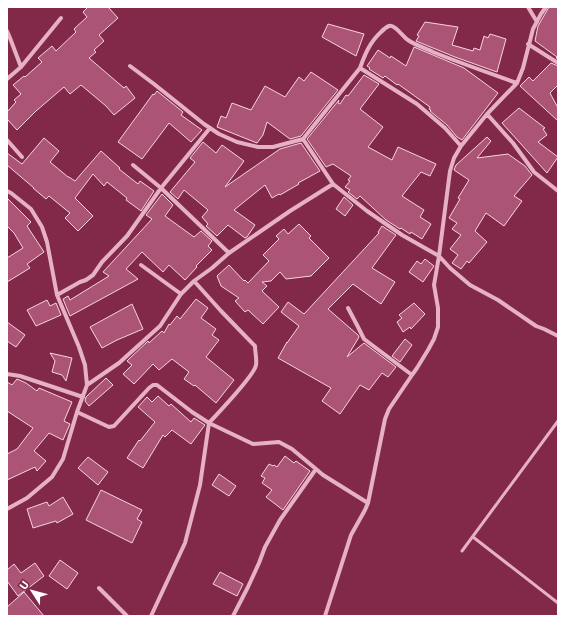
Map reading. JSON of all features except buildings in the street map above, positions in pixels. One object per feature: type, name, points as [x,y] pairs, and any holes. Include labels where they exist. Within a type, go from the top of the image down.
[{"type":"street","points":[[528,7],[537,22]]},
{"type":"street","points":[[325,616],[351,535],[368,503],[385,419],[389,409],[417,368],[434,339],[438,327],[438,308],[434,285],[450,171],[454,158],[487,114],[516,83],[523,68],[533,29],[546,7]]},
{"type":"street","points":[[7,79],[21,67],[61,18]]},
{"type":"street","points":[[130,66],[210,128],[237,142],[258,147],[273,147],[303,139],[360,68],[370,44],[388,26],[392,26],[399,31],[407,40],[453,60],[516,83]]},
{"type":"street","points":[[7,31],[21,67]]},
{"type":"street","points":[[528,44],[558,63]]},
{"type":"street","points":[[360,68],[416,104],[462,146]]},
{"type":"street","points":[[487,114],[513,143],[534,172],[558,190]]},
{"type":"street","points":[[57,294],[93,275],[102,262],[127,236],[161,188],[210,128]]},
{"type":"street","points":[[303,139],[333,184],[367,211],[402,235],[439,256],[450,268],[470,285],[498,300],[536,326],[558,336]]},
{"type":"street","points":[[7,140],[22,157]]},
{"type":"street","points":[[133,165],[151,178],[228,253]]},
{"type":"street","points":[[87,385],[119,363],[160,326],[181,294],[194,281],[212,268],[228,253],[333,184]]},
{"type":"street","points":[[7,191],[31,209],[42,227],[47,242],[57,294],[79,347],[87,385],[63,459],[52,477],[27,498],[7,509]]},
{"type":"street","points":[[141,265],[181,294]]},
{"type":"street","points":[[151,616],[185,543],[200,485],[209,423],[245,382],[256,365],[255,346],[194,281]]},
{"type":"street","points":[[348,308],[364,339],[412,375]]},
{"type":"street","points":[[7,374],[20,376],[83,397]]},
{"type":"street","points":[[77,412],[108,427],[114,426],[149,388],[153,385],[157,385],[186,408],[209,423],[253,444],[279,442],[292,449],[323,475],[368,503]]},
{"type":"street","points":[[232,616],[248,587],[265,546],[280,520],[316,469]]},
{"type":"street","points":[[99,588],[127,616]]},
{"type":"lane","points":[[462,551],[558,421]]},
{"type":"lane","points":[[473,537],[558,603]]}]
